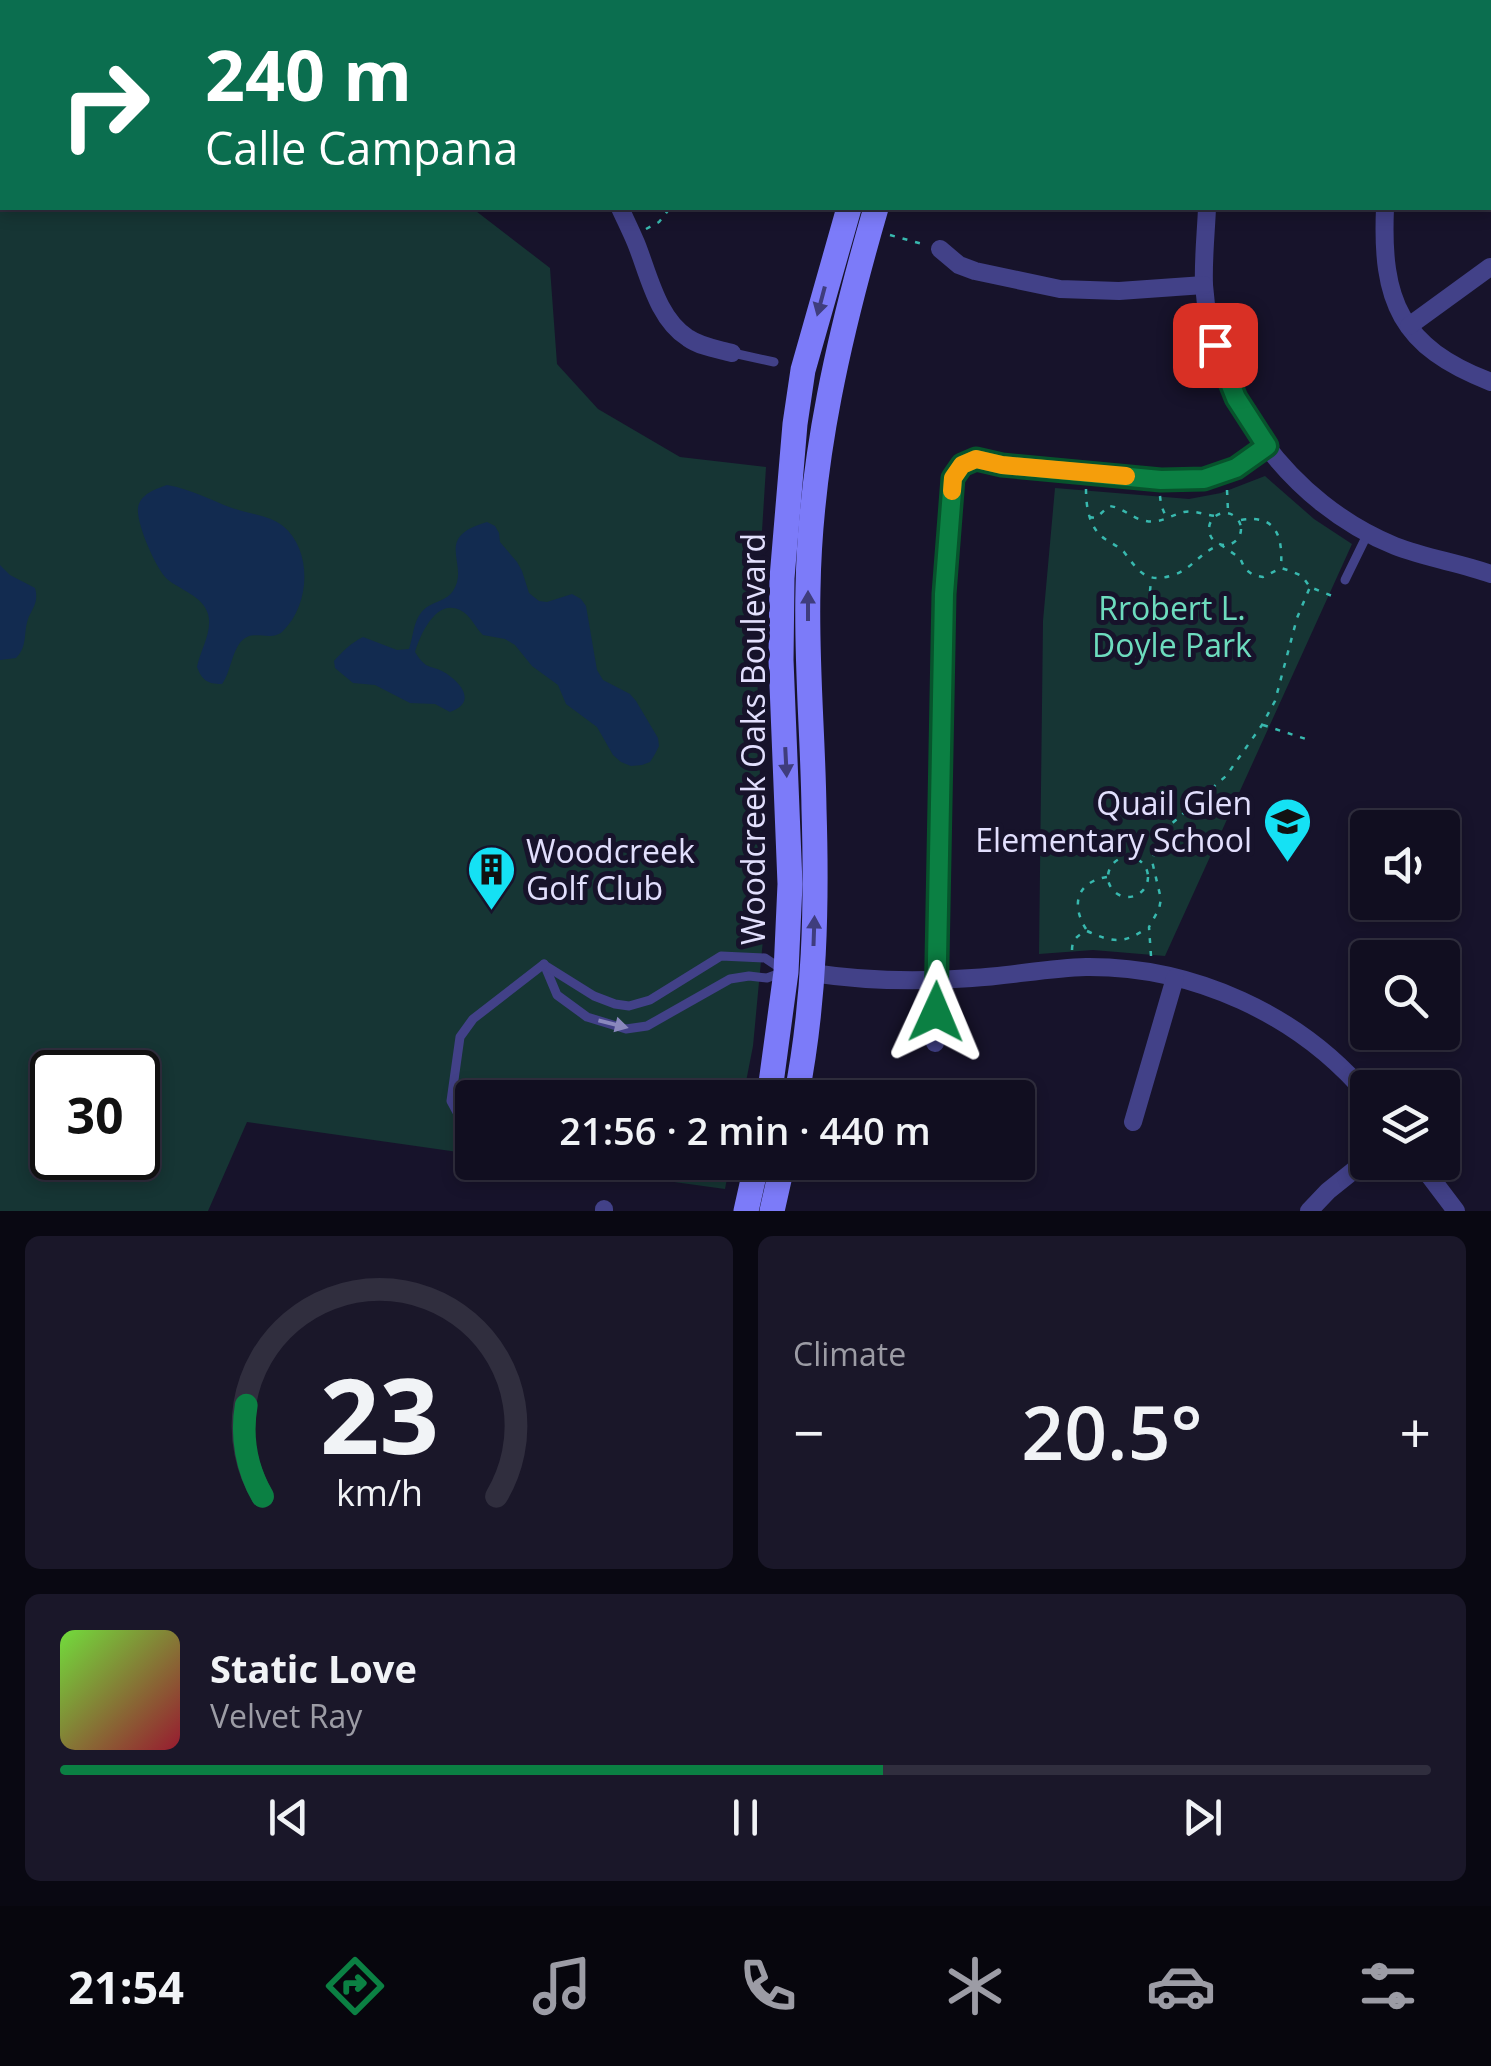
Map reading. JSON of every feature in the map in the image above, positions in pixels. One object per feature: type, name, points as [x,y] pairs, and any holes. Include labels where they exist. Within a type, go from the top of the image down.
[{"type":"main road","name":"Woodcreek Oaks Boulevard","points":[[771,1080],[786,972],[790,884],[781,660],[782,578],[795,424],[803,370],[848,210]]},
{"type":"main road","name":"Woodcreek Oaks Boulevard","points":[[799,1080],[812,973],[815,844],[807,667],[813,500],[823,426],[853,287],[873,218]]},
{"type":"main road","points":[[786,972],[812,973]]},
{"type":"main road","points":[[746,1211],[753,1180]]},
{"type":"main road","points":[[772,1211],[779,1180]]},
{"type":"street","points":[[621,210],[656,298],[671,322],[686,337],[732,353]]},
{"type":"street","points":[[1207,210],[1204,285],[1215,345],[1226,375],[1267,446],[1306,490],[1368,533],[1396,546],[1491,574]]},
{"type":"street","points":[[1386,210],[1385,267],[1390,289],[1409,326],[1441,358],[1491,382]]},
{"type":"street","points":[[940,249],[975,271],[1060,289],[1119,291],[1204,285]]},
{"type":"street","points":[[1409,326],[1490,268]]},
{"type":"street","points":[[936,1044],[944,594],[953,478],[962,465],[976,459],[1002,465],[1161,480],[1204,479],[1236,468],[1267,446]]},
{"type":"street","points":[[812,973],[936,980],[1060,968],[1147,972],[1233,997],[1315,1043],[1350,1077]]},
{"type":"street","points":[[1133,1122],[1175,978]]},
{"type":"street","points":[[1309,1211],[1350,1173]]},
{"type":"street","points":[[1433,1180],[1456,1211]]},
{"type":"lane","points":[[732,353],[774,362]]},
{"type":"lane","points":[[1346,580],[1368,533]]},
{"type":"lane","points":[[544,964],[594,996],[629,1006],[650,1000],[721,956],[765,958],[786,972]]},
{"type":"lane","points":[[544,964],[557,995],[588,1017],[626,1029],[648,1026],[730,979],[767,978],[786,972]]},
{"type":"lane","points":[[455,1108],[451,1101],[460,1037],[473,1019],[544,964]]},
{"type":"path","points":[[635,241],[668,210]]},
{"type":"path","points":[[873,218],[940,249]]},
{"type":"path","points":[[1086,473],[1086,500],[1093,527],[1137,570],[1151,578],[1176,574],[1206,550],[1236,540],[1240,531],[1238,521]]},
{"type":"path","points":[[1220,474],[1229,497],[1228,514]]},
{"type":"path","points":[[1161,480],[1160,505],[1167,518]]},
{"type":"path","points":[[1089,517],[1096,518],[1109,506],[1118,506],[1147,522],[1187,511],[1228,514],[1238,521],[1258,518],[1274,528],[1282,547],[1282,568]]},
{"type":"path","points":[[1216,516],[1210,524],[1212,539],[1240,558],[1253,575],[1263,577],[1282,568],[1302,576],[1310,587],[1337,598]]},
{"type":"path","points":[[1149,604],[1151,578]]},
{"type":"path","points":[[1108,877],[1086,885],[1076,910],[1087,931],[1117,940],[1131,938],[1148,927],[1159,909],[1161,899],[1152,861],[1162,836],[1226,776],[1275,702],[1297,618],[1310,587]]},
{"type":"path","points":[[1262,725],[1310,740]]},
{"type":"path","points":[[1125,857],[1144,864],[1148,877],[1140,894],[1128,897],[1116,893],[1108,877],[1113,864],[1125,857]]},
{"type":"path","points":[[1148,877],[1156,878]]},
{"type":"path","points":[[1147,972],[1152,955],[1148,927]]},
{"type":"path","points":[[1060,968],[1072,952],[1072,943],[1087,931]]},
{"type":"green space","points":[[0,210],[475,210],[550,268],[557,364],[598,409],[680,457],[766,467],[756,627],[764,929],[746,1080],[455,1080],[455,1152],[247,1122],[208,1211],[0,1211]]},
{"type":"green space","name":"Rrobert L. Doyle Park","points":[[1265,476],[1314,519],[1352,544],[1165,956],[1093,950],[1039,954],[1043,621],[1055,488],[1189,499],[1221,493]]},
{"type":"green space","points":[[660,1180],[727,1180],[725,1189]]},
{"type":"water","points":[[167,485],[272,519],[293,537],[303,563],[303,593],[292,620],[279,634],[242,640],[222,684],[206,680],[197,667],[209,627],[205,608],[163,574],[140,524],[138,508],[142,499]]},
{"type":"water","points":[[487,522],[495,526],[500,542],[517,562],[529,593],[547,602],[572,594],[586,606],[597,670],[603,680],[630,694],[658,738],[659,746],[650,762],[631,766],[621,762],[597,727],[566,704],[558,685],[532,666],[515,645],[483,635],[460,610],[444,609],[430,620],[415,652],[426,665],[440,670],[463,691],[465,697],[459,708],[450,712],[435,704],[410,703],[375,685],[353,683],[335,668],[334,661],[363,637],[397,650],[409,649],[422,611],[453,591],[458,571],[456,544],[470,528]]},
{"type":"water","points":[[0,565],[35,588],[36,597],[20,653],[16,658],[0,660]]},
{"type":"slow traffic","points":[[952,491],[953,478],[962,465],[976,459],[1002,465],[1126,476]]},
{"type":"place","name":"Quail Glen Elementary School","points":[[1287,864]]},
{"type":"place","name":"Woodcreek Golf Club","points":[[491,912]]},
{"type":"route","points":[[936,1012],[944,594],[953,478],[962,465],[976,459],[1002,465],[1161,480],[1204,479],[1236,468],[1267,446],[1236,398],[1215,345]]}]
